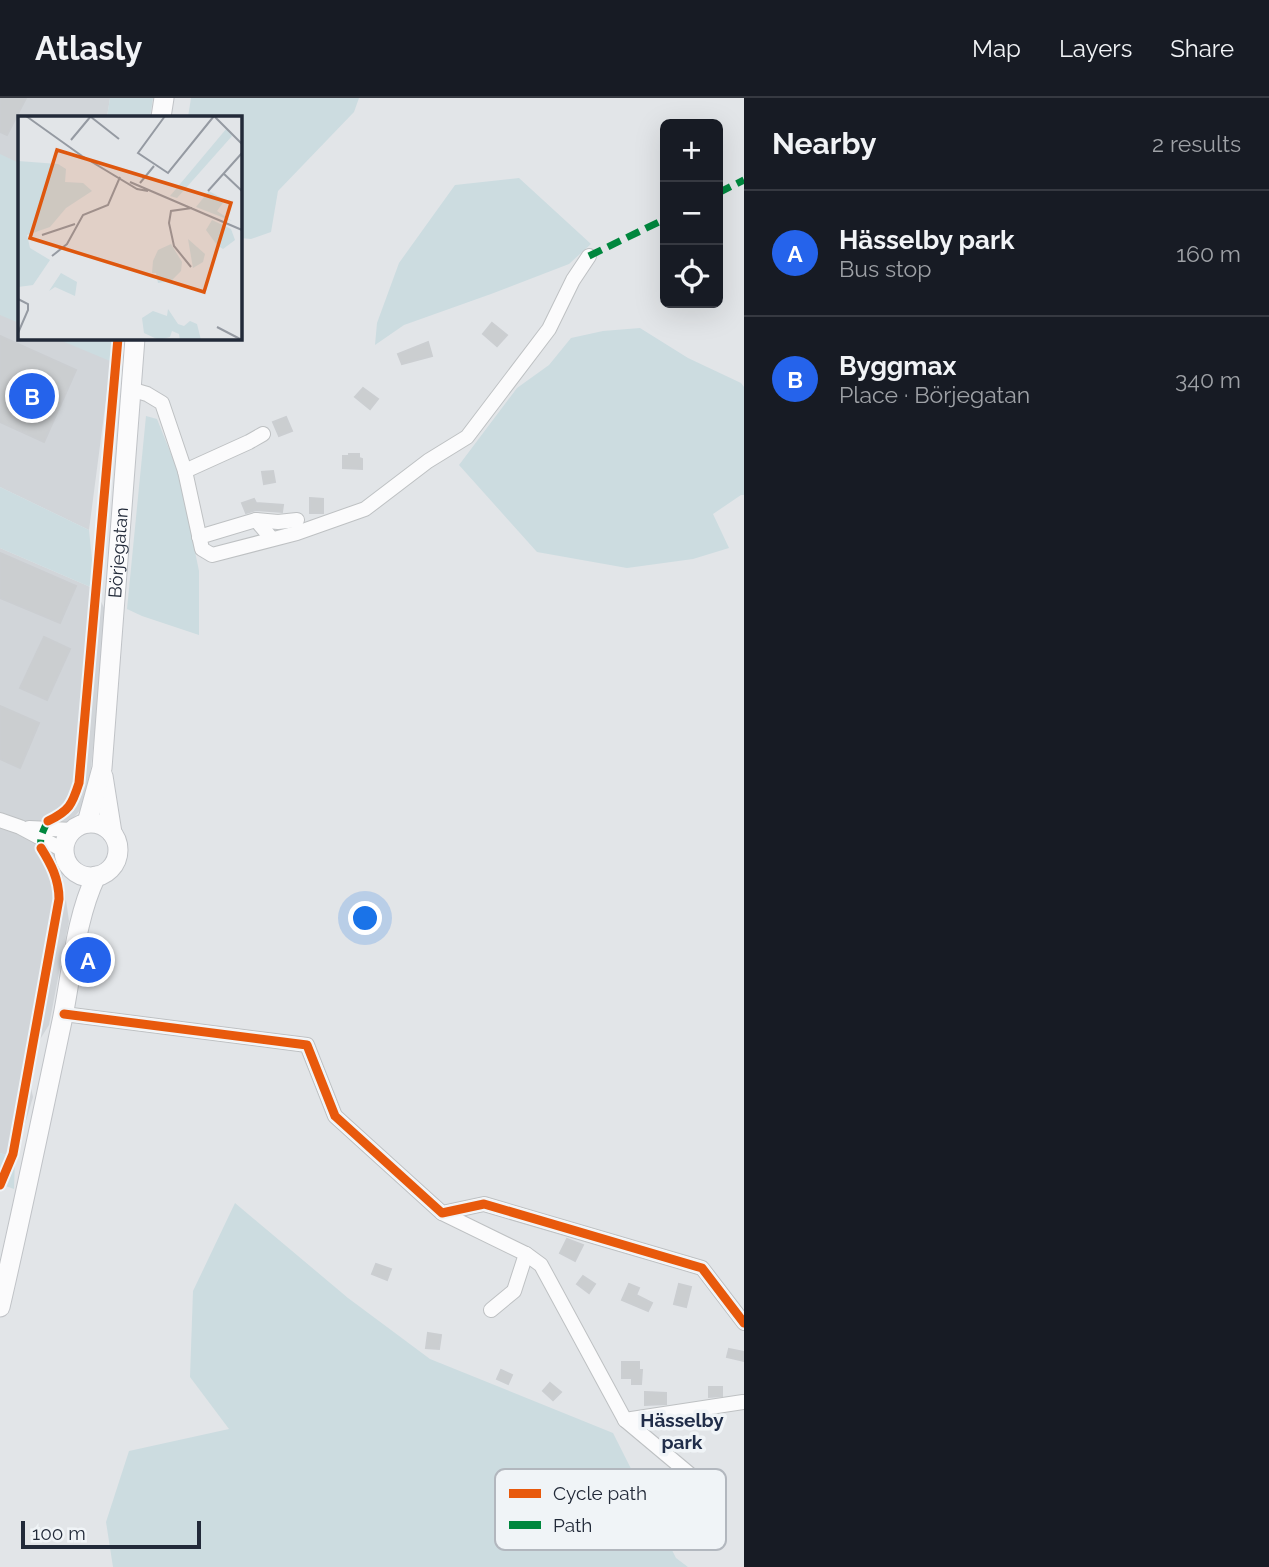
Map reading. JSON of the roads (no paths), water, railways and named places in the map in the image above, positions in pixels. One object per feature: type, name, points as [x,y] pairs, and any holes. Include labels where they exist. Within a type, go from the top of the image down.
[{"type":"main road","points":[[161,116],[163,98]]},
{"type":"main road","name":"Börjegatan","points":[[112,833],[102,768],[135,340]]},
{"type":"main road","name":"Börjegatan","points":[[80,827],[102,768]]},
{"type":"main road","points":[[68,860],[83,875],[96,876],[105,873],[117,859],[117,841],[105,827],[80,827],[68,836],[68,860],[79,933]]},
{"type":"main road","points":[[0,1307],[79,933],[96,876]]},
{"type":"street","points":[[130,389],[147,394],[162,403],[185,471],[202,549],[212,555],[272,539],[366,509],[428,461],[467,437],[549,329],[573,280],[589,256]]},
{"type":"street","points":[[185,471],[262,434]]},
{"type":"street","points":[[256,520],[272,539]]},
{"type":"street","points":[[199,537],[256,520],[297,520]]},
{"type":"street","points":[[0,820],[20,827],[68,860]]},
{"type":"street","points":[[20,827],[80,827]]},
{"type":"street","points":[[64,1014],[307,1045],[335,1115],[442,1213],[526,1254],[541,1265],[625,1420],[684,1469]]},
{"type":"street","points":[[442,1213],[484,1204],[702,1268],[744,1323]]},
{"type":"street","points":[[491,1310],[514,1291],[526,1254]]},
{"type":"street","points":[[625,1420],[743,1402]]},
{"type":"place","name":"Byggmax","points":[[32,396]]},
{"type":"place","name":"Hässelby park","points":[[88,960]]},
{"type":"district","name":"Hässelby park","points":[[682,1431]]}]
